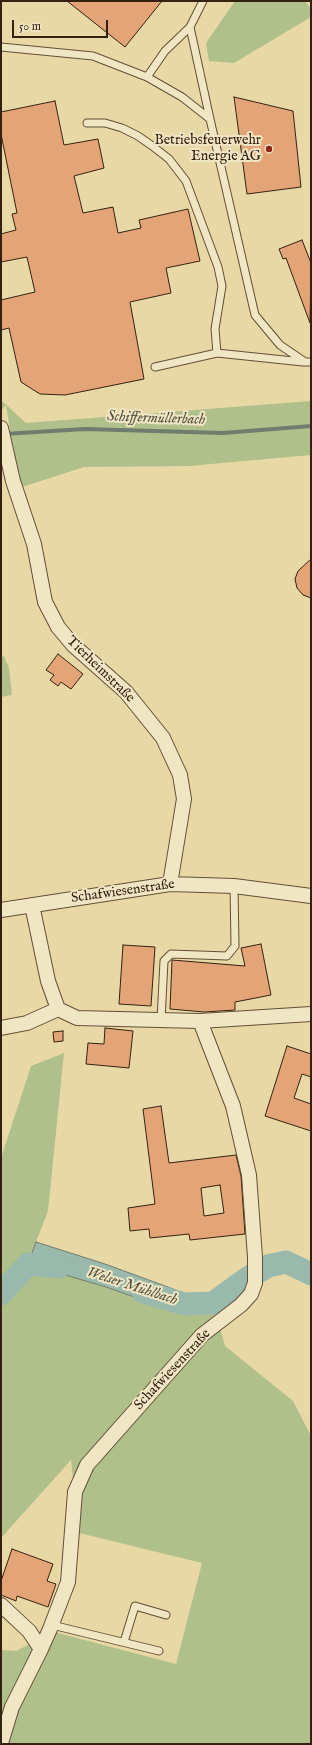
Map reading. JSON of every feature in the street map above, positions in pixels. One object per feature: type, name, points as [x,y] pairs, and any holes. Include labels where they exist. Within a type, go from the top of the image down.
[{"type":"street","name":"Tierheimstraße","points":[[1,428],[13,481],[34,544],[45,602],[58,627],[73,646],[126,692],[163,738],[180,774],[184,799],[170,884]]},
{"type":"street","name":"Schafwiesenstraße","points":[[1,910],[170,884],[234,886],[311,896]]},
{"type":"street","points":[[32,905],[48,981],[58,1009],[77,1018],[200,1021],[311,1014]]},
{"type":"street","points":[[1,1028],[27,1023],[58,1009]]},
{"type":"street","name":"Schafwiesenstraße","points":[[1,1743],[12,1707],[52,1625],[68,1582],[75,1492],[87,1465],[202,1335],[241,1305],[251,1294],[255,1283],[255,1257],[247,1167],[233,1106],[200,1021]]},
{"type":"street","points":[[1,1605],[29,1631],[41,1649]]},
{"type":"lane","points":[[147,77],[165,51],[190,27],[202,1]]},
{"type":"lane","points":[[190,27],[255,315],[280,345],[308,362]]},
{"type":"lane","points":[[1,47],[93,56],[147,77],[182,97],[210,119]]},
{"type":"lane","points":[[87,123],[105,123],[122,128],[138,136],[169,159],[186,181],[218,267],[222,286],[215,329],[217,353]]},
{"type":"lane","points":[[155,367],[217,353],[308,362]]},
{"type":"lane","points":[[161,1020],[164,961],[171,954],[227,956],[235,946],[234,886]]},
{"type":"lane","points":[[124,1642],[135,1606],[166,1615]]},
{"type":"lane","points":[[52,1625],[158,1651]]},
{"type":"green space","points":[[235,1],[305,1],[311,9],[311,17],[234,63],[209,61],[206,43]]},
{"type":"green space","points":[[1,400],[26,423],[311,401],[311,455],[189,466],[84,467],[19,488],[6,405],[1,411]]},
{"type":"green space","points":[[4,656],[9,668],[12,695],[1,697],[1,657]]},
{"type":"green space","points":[[64,1053],[48,1211],[28,1263],[106,1287],[171,1310],[213,1303],[225,1346],[293,1401],[311,1436],[311,1744],[1,1744],[1,1650],[16,1651],[54,1632],[176,1664],[202,1563],[79,1533],[71,1460],[1,1538],[1,1158],[31,1066]]},
{"type":"water","points":[[36,1242],[105,1264],[176,1290],[171,1310],[106,1287],[28,1264]]},
{"type":"building","points":[[67,1],[162,1],[125,47]]},
{"type":"building","name":"Betriebsfeuerwehr Energie AG","points":[[234,97],[293,111],[301,187],[247,194]]},
{"type":"building","points":[[55,101],[64,145],[98,139],[104,168],[74,176],[83,213],[113,207],[118,233],[141,228],[139,220],[188,209],[200,261],[166,268],[171,293],[130,302],[144,379],[65,395],[40,394],[21,382],[9,328],[1,330],[1,300],[35,292],[27,257],[1,262],[1,234],[16,230],[12,214],[17,213],[1,134],[1,112]]},
{"type":"building","points":[[302,240],[311,263],[310,323],[286,258],[283,259],[279,249]]},
{"type":"building","points":[[311,559],[311,598],[303,595],[297,588],[295,579],[298,571]]},
{"type":"building","points":[[58,654],[83,674],[71,689],[61,682],[58,686],[50,680],[54,675],[46,670]]},
{"type":"building","points":[[261,944],[271,995],[235,1002],[235,1010],[204,1012],[170,1009],[172,960],[245,966],[241,948]]},
{"type":"building","points":[[123,945],[155,947],[151,1006],[119,1004]]},
{"type":"building","points":[[105,1028],[133,1031],[129,1068],[86,1064],[88,1043],[104,1044]]},
{"type":"building","points":[[63,1031],[63,1041],[54,1042],[53,1032]]},
{"type":"building","points":[[287,1046],[311,1054],[311,1077],[302,1074],[294,1098],[311,1104],[311,1131],[265,1116]]},
{"type":"building","points":[[161,1106],[169,1163],[236,1155],[241,1176],[245,1234],[190,1240],[189,1234],[150,1238],[149,1229],[130,1231],[128,1208],[155,1204],[143,1109]],"holes":[[[220,1185],[224,1213],[204,1216],[201,1188]]]},
{"type":"building","points":[[12,1549],[53,1564],[47,1581],[56,1584],[48,1607],[17,1596],[16,1601],[1,1595],[1,1581]]},
{"type":"waterway","name":"Schiffermüllerbach","points":[[4,434],[85,429],[223,433],[311,426]]},
{"type":"waterway","name":"Welser Mühlbach","points":[[143,1292],[185,1304],[213,1303],[246,1279],[268,1266],[286,1262],[311,1274]]},
{"type":"waterway","name":"Welser Mühlbach","points":[[1,1294],[28,1264],[59,1267]]},
{"type":"place","name":"Betriebsfeuerwehr Energie AG","points":[[269,149]]}]
